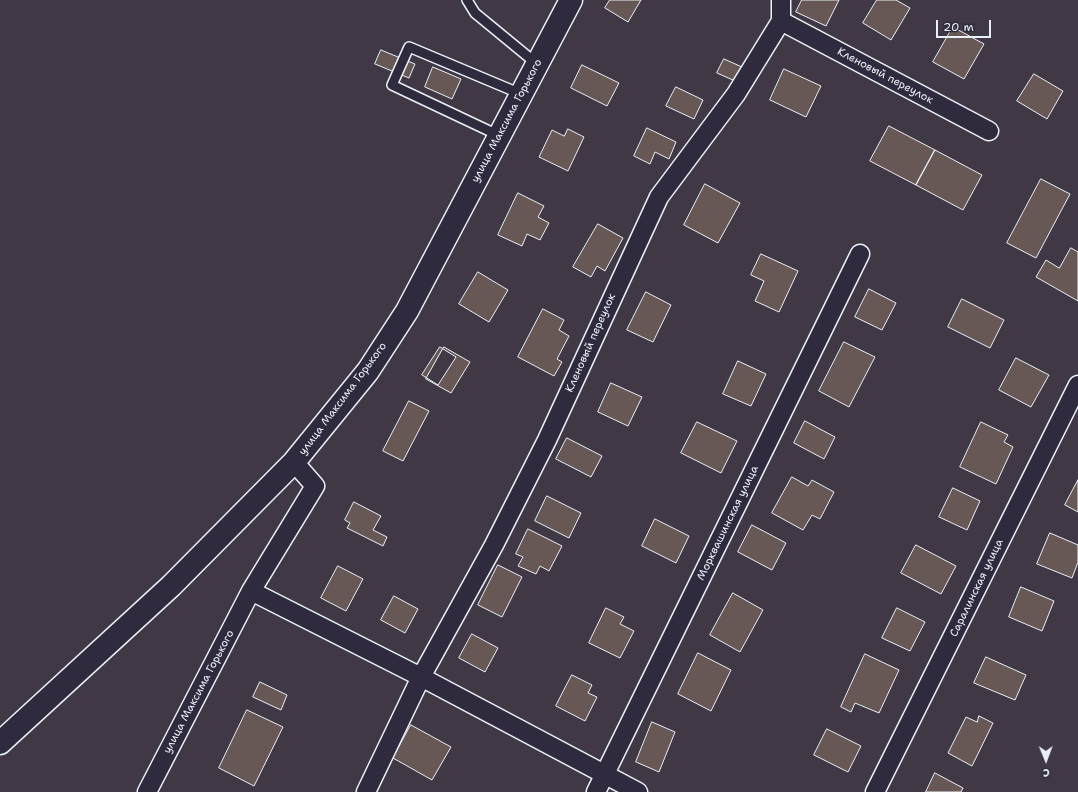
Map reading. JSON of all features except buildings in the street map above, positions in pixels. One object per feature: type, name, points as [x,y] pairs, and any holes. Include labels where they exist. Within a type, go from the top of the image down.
[{"type":"street","name":"улица Максима Горького","points":[[147,792],[251,591],[315,486],[294,462],[368,371],[408,311],[523,95],[537,64],[571,0]]},
{"type":"street","points":[[781,0],[781,21]]},
{"type":"street","name":"Кленовый переулок","points":[[366,792],[421,677],[494,545],[547,440],[659,197],[736,94],[781,21],[989,130]]},
{"type":"street","name":"Морквашинская улица","points":[[596,792],[860,254]]},
{"type":"street","name":"Саралинская улица","points":[[875,792],[1078,385]]},
{"type":"street","points":[[0,744],[171,586],[294,462]]},
{"type":"street","points":[[251,591],[421,677],[605,776],[638,792]]},
{"type":"lane","points":[[467,0],[475,13],[537,64]]},
{"type":"lane","points":[[500,136],[392,85],[409,47],[523,95]]}]
